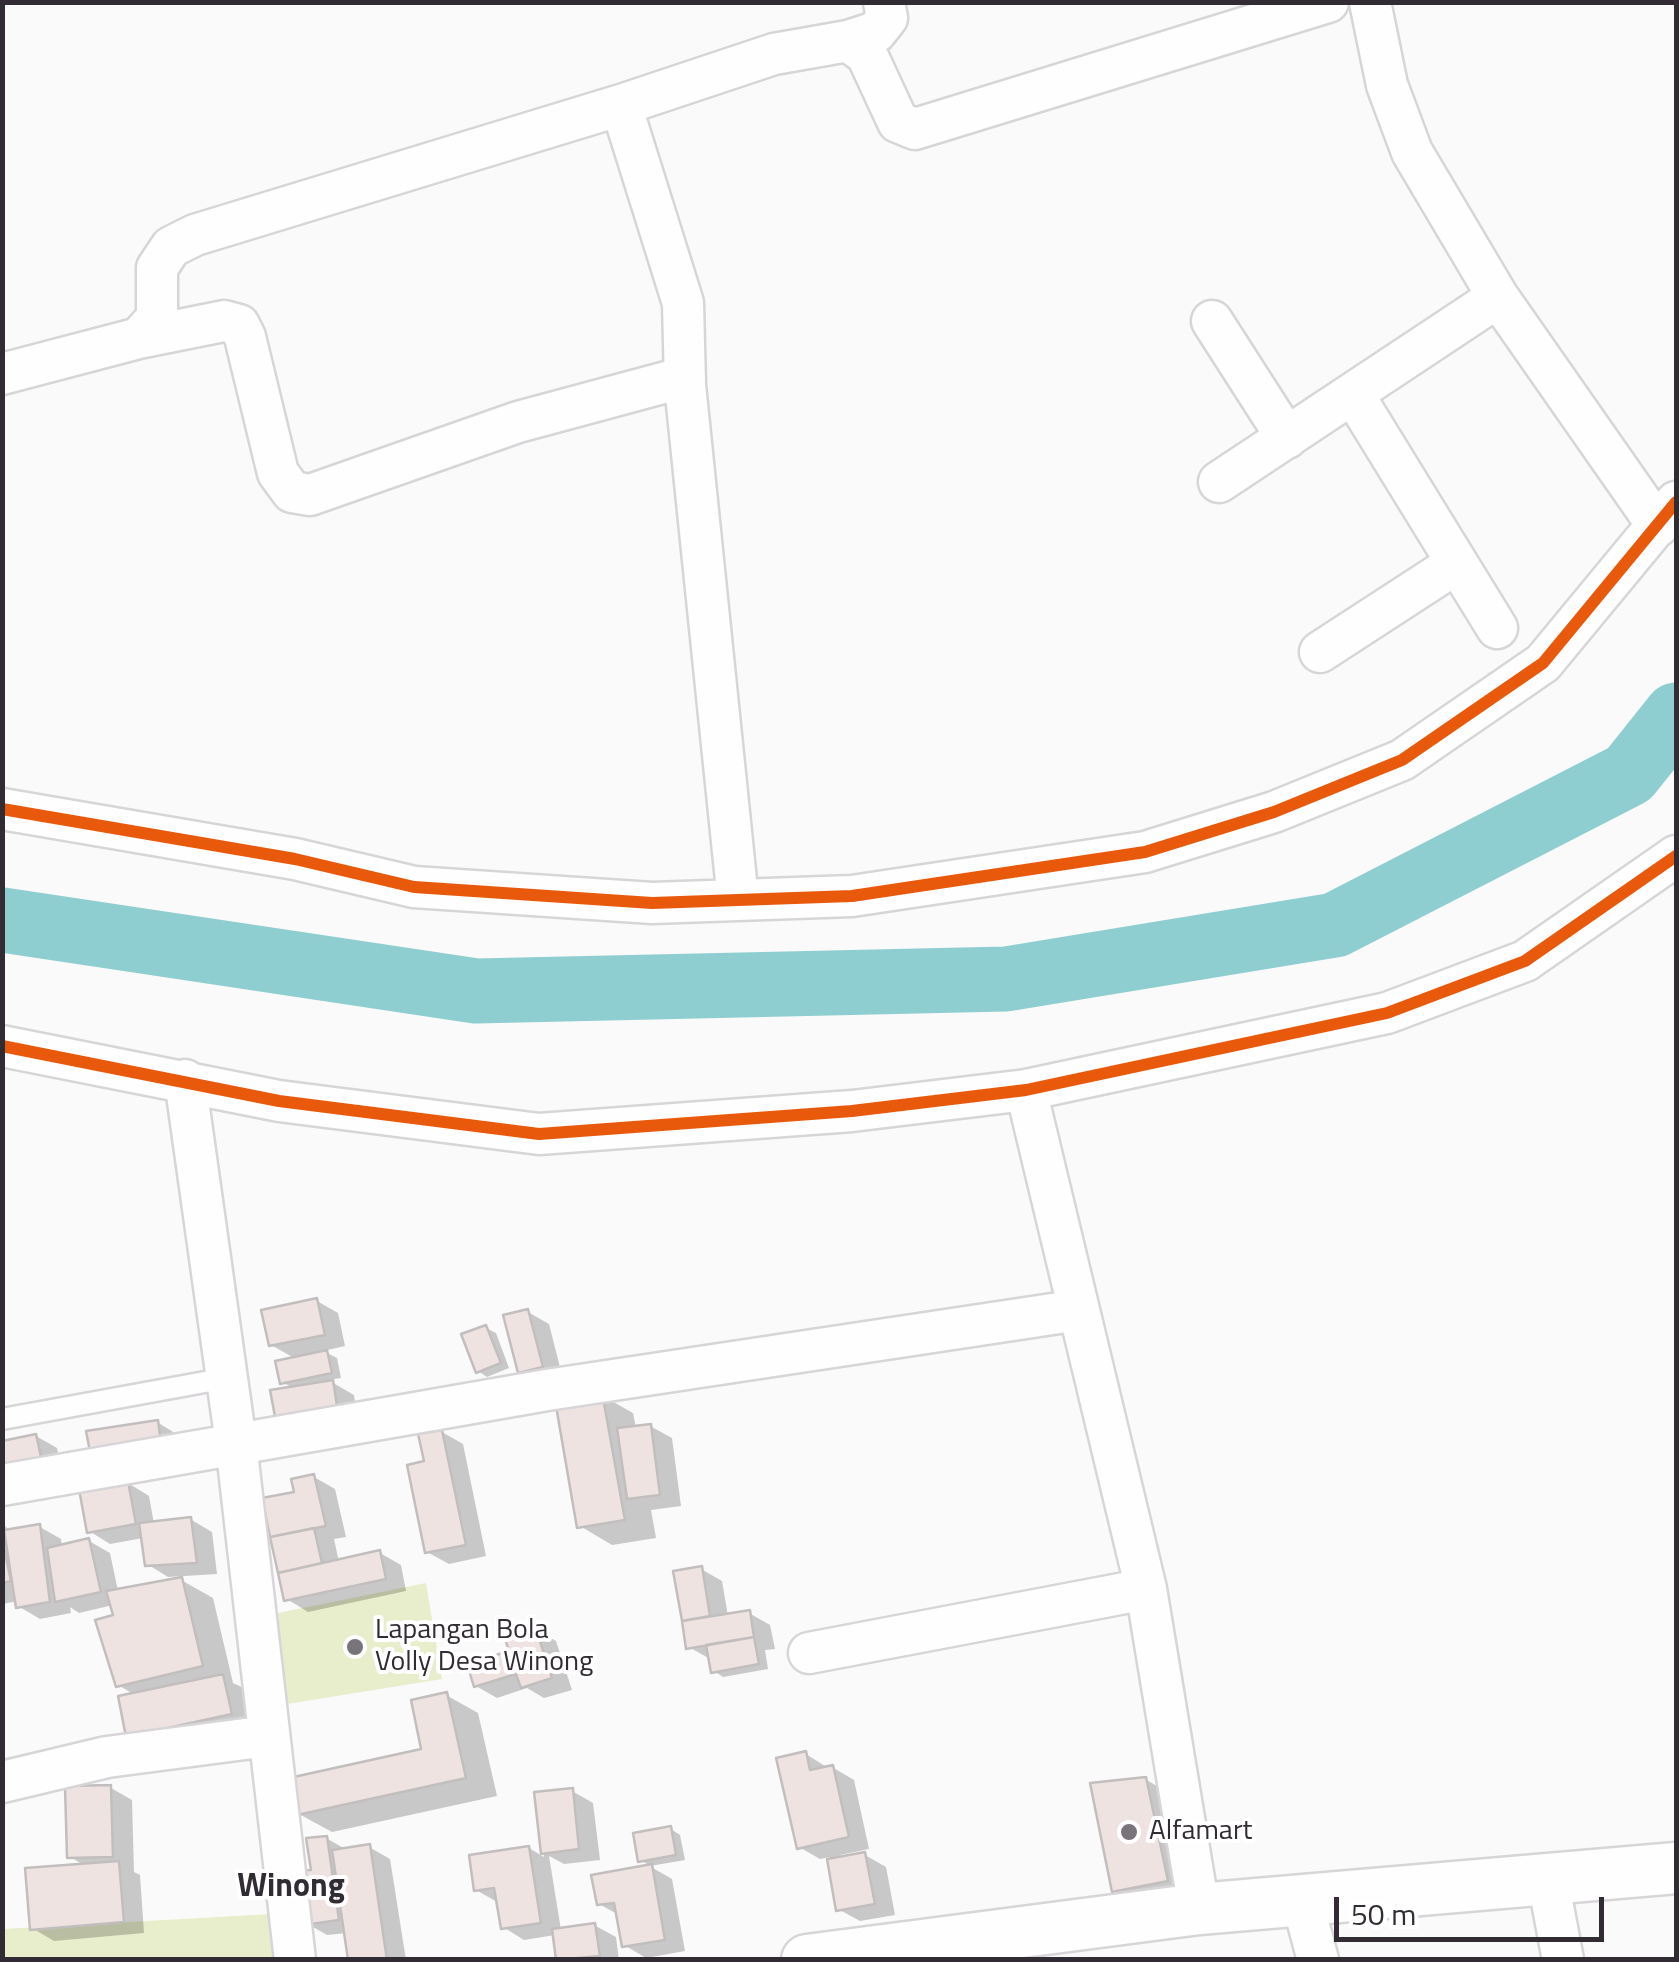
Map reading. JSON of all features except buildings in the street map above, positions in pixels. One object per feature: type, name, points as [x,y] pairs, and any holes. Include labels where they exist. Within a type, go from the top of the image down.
[{"type":"street","points":[[139,338],[157,318],[158,268],[171,247],[195,235],[622,105],[774,54],[876,32],[888,18],[884,2]]},
{"type":"street","points":[[848,40],[868,54],[898,122],[915,129],[1328,2]]},
{"type":"street","points":[[2,808],[295,859],[414,887],[652,904],[852,896],[1145,852],[1274,812],[1402,760],[1543,663],[1668,514],[1498,297],[1412,152],[1387,85],[1370,2]]},
{"type":"street","points":[[622,105],[683,304],[685,377],[738,900]]},
{"type":"street","points":[[1219,482],[1498,297]]},
{"type":"street","points":[[2,374],[139,338],[224,321],[238,325],[245,337],[278,473],[292,492],[310,495],[518,422],[685,377]]},
{"type":"street","points":[[1212,321],[1287,438]]},
{"type":"street","points":[[1353,394],[1497,628]]},
{"type":"street","points":[[1320,652],[1457,563]]},
{"type":"street","points":[[2,1046],[278,1101],[539,1134],[852,1110],[1026,1090],[1387,1013],[1526,961],[1676,856]]},
{"type":"street","points":[[185,1080],[236,1443],[295,1960]]},
{"type":"street","points":[[1026,1090],[1146,1590],[1199,1908]]},
{"type":"street","points":[[2,1485],[547,1390],[1079,1310]]},
{"type":"street","points":[[809,1653],[1146,1590]]},
{"type":"street","points":[[2,1782],[92,1760],[268,1736]]},
{"type":"street","points":[[807,1960],[946,1950],[1199,1908],[1676,1868]]},
{"type":"street","points":[[1548,1880],[1563,1960]]},
{"type":"street","points":[[1302,1900],[1318,1960]]},
{"type":"lane","points":[[2,1419],[226,1378]]},
{"type":"green space","name":"Lapangan Bola Volly Desa Winong","points":[[426,1583],[442,1679],[281,1705],[268,1615]]},
{"type":"green space","points":[[272,1914],[280,1960],[3,1960],[3,1929]]},
{"type":"waterway","points":[[2,920],[476,991],[1006,979],[1335,925],[1629,774],[1676,715]]},
{"type":"cycle path","points":[[2,809],[295,859],[414,887],[652,903],[852,896],[1145,852],[1274,812],[1402,760],[1543,663],[1676,502]]},
{"type":"cycle path","points":[[2,1046],[279,1101],[539,1134],[852,1111],[1026,1090],[1387,1013],[1525,961],[1676,856]]},
{"type":"place","name":"Lapangan Bola Volly Desa Winong","points":[[355,1647]]},
{"type":"place","name":"Alfamart","points":[[1129,1832]]},
{"type":"district","name":"Winong","points":[[291,1888]]}]
